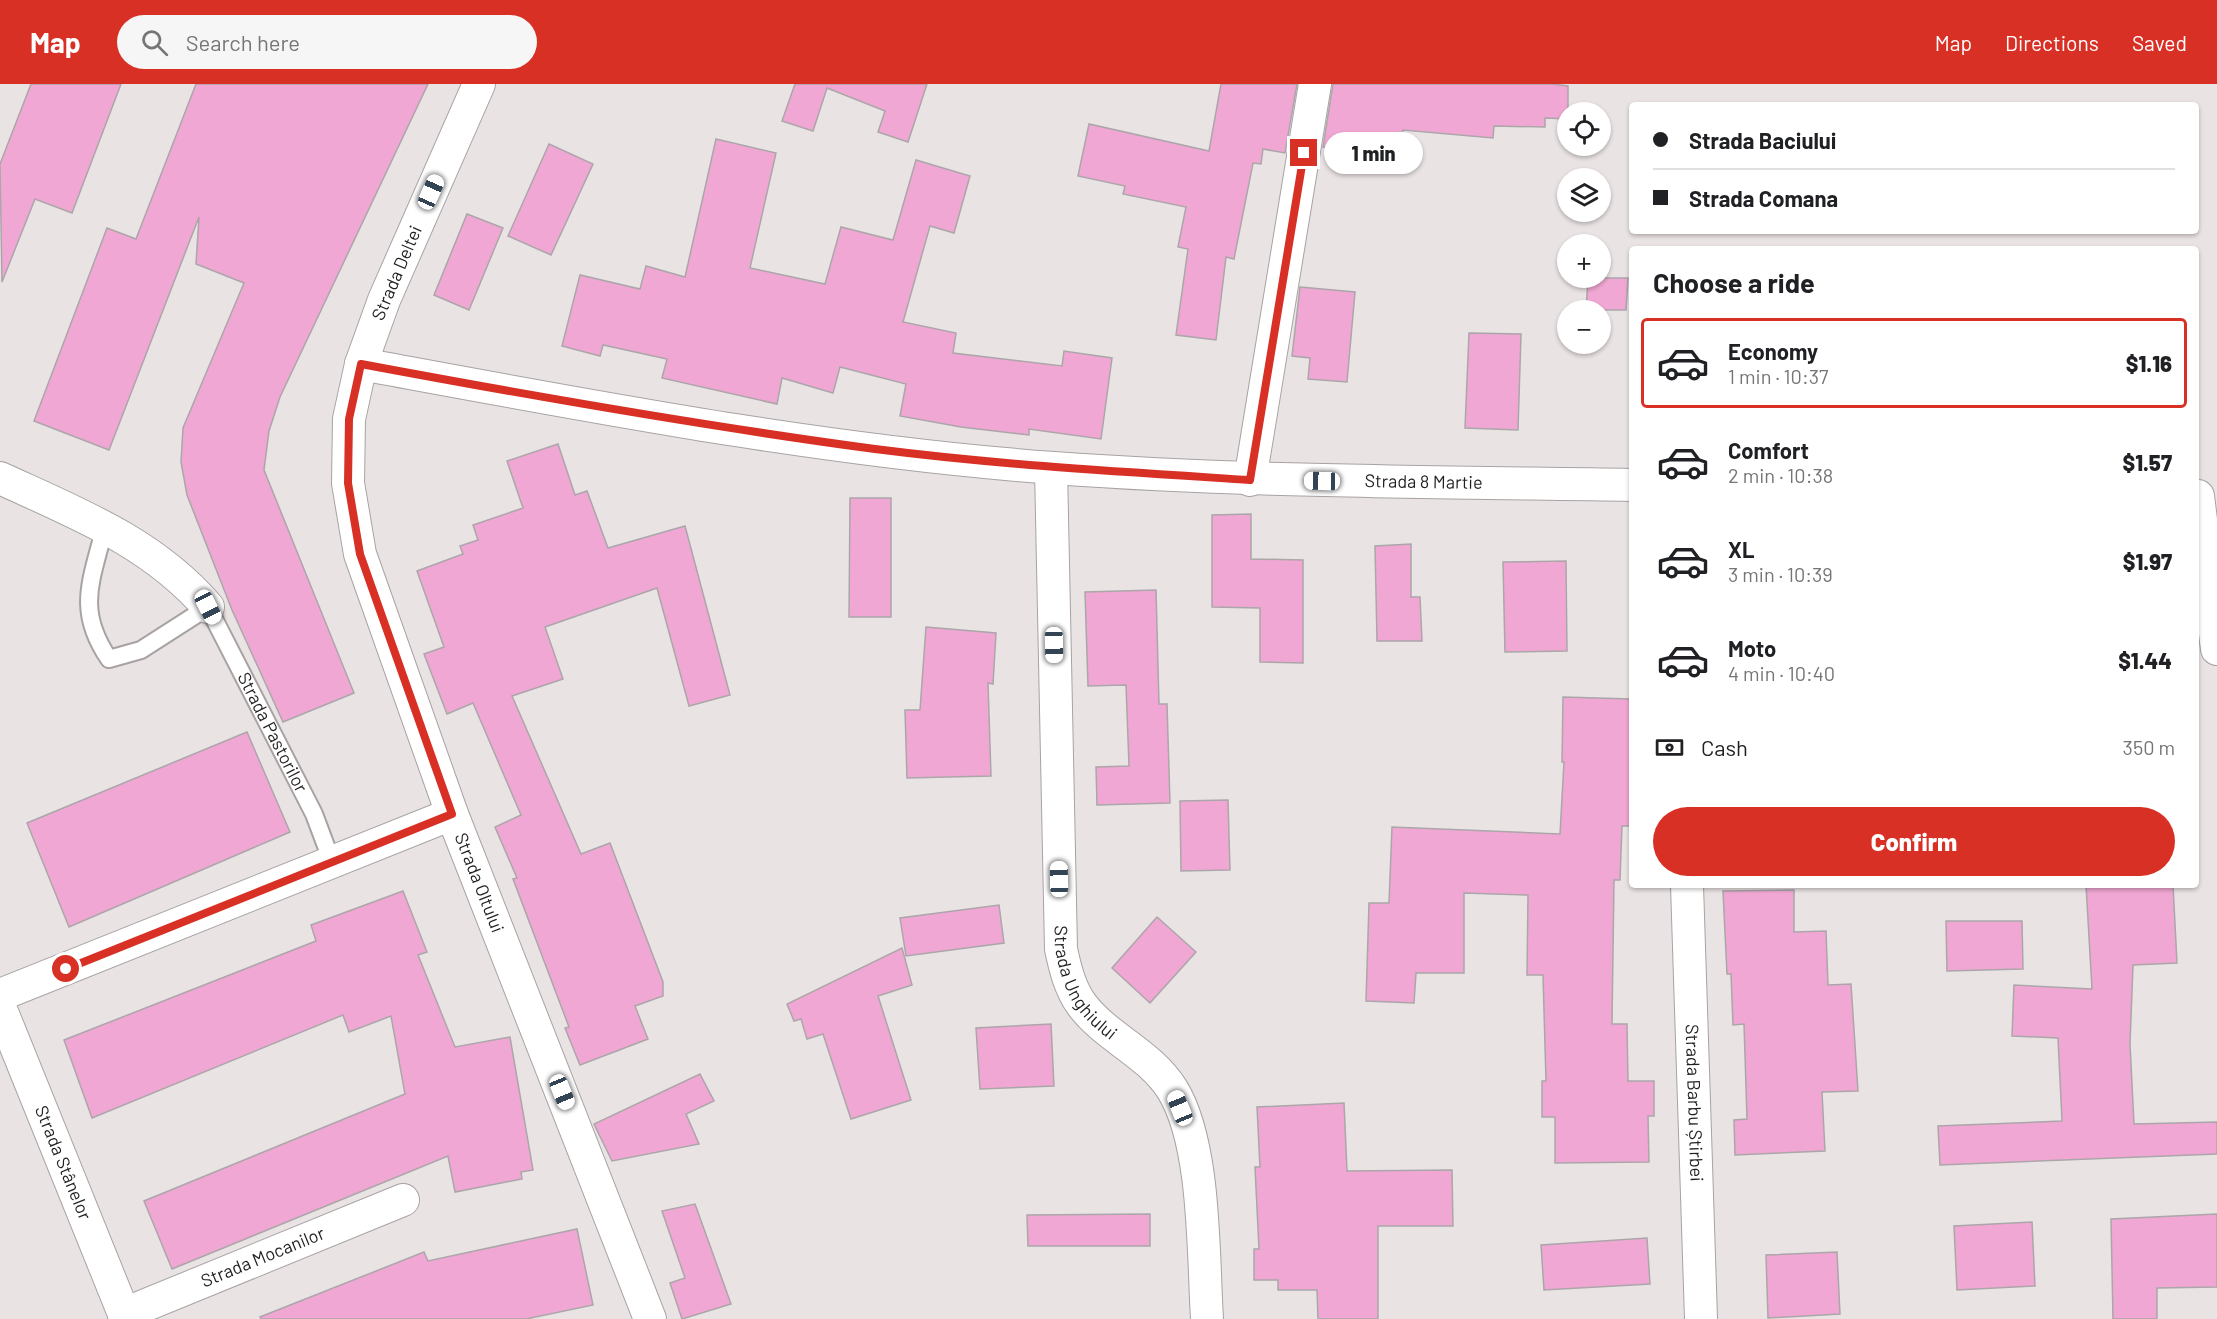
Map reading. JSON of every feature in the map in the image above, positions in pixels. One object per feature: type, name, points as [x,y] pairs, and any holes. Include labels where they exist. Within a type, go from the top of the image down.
[{"type":"street","name":"Strada Deltei","points":[[361,364],[384,300],[478,84]]},
{"type":"street","points":[[1250,480],[1315,84]]},
{"type":"street","name":"Strada 8 Martie","points":[[361,364],[656,418],[876,449],[1051,468],[1250,480],[1629,485]]},
{"type":"street","name":"Strada Oltului","points":[[361,364],[349,419],[348,483],[360,554],[452,814],[650,1319]]},
{"type":"street","name":"Strada Unghiului","points":[[1051,468],[1061,950],[1068,978],[1082,1005],[1146,1059],[1172,1089],[1188,1126],[1197,1173],[1207,1319]]},
{"type":"street","name":"Strada Pastorilor","points":[[0,478],[105,526],[152,554],[192,589],[208,607]]},
{"type":"street","points":[[2204,496],[2217,649]]},
{"type":"street","points":[[0,995],[452,814]]},
{"type":"street","name":"Strada Barbu Știrbei","points":[[1687,888],[1701,1319]]},
{"type":"street","name":"Strada Stânelor","points":[[0,1007],[125,1316]]},
{"type":"street","name":"Strada Mocanilor","points":[[125,1316],[403,1200]]},
{"type":"lane","points":[[105,526],[87,599],[89,621],[98,643],[109,659],[141,650],[208,607]]},
{"type":"lane","name":"Strada Pastorilor","points":[[208,607],[314,814],[332,862]]},
{"type":"building","points":[[31,84],[121,84],[72,213],[35,199],[2,282],[0,164]]},
{"type":"building","points":[[196,84],[428,84],[280,397],[269,431],[264,470],[354,693],[283,722],[232,610],[187,495],[181,462],[183,428],[244,283],[196,264],[199,217],[109,450],[34,421],[107,228],[136,239]]},
{"type":"building","points":[[795,84],[927,84],[908,142],[878,132],[885,111],[827,88],[813,131],[782,121]]},
{"type":"building","points":[[1221,84],[1297,84],[1285,153],[1263,149],[1261,164],[1253,163],[1234,259],[1226,257],[1216,340],[1176,335],[1188,249],[1178,247],[1186,207],[1123,194],[1125,186],[1078,176],[1089,124],[1209,151]]},
{"type":"building","points":[[1333,84],[1552,84],[1568,86],[1568,102],[1557,102],[1557,119],[1545,118],[1545,127],[1494,126],[1493,138],[1403,130],[1402,136],[1390,135],[1388,154],[1323,147]]},
{"type":"building","points":[[716,139],[776,153],[750,268],[825,284],[841,227],[893,240],[916,160],[970,176],[954,233],[930,226],[903,322],[956,333],[953,353],[1062,366],[1064,351],[1112,358],[1101,439],[1029,429],[1029,435],[961,427],[900,416],[906,384],[840,367],[833,393],[782,378],[777,404],[662,378],[667,359],[603,345],[600,356],[562,346],[580,275],[640,289],[646,266],[685,277]]},
{"type":"building","points":[[549,144],[593,164],[551,255],[508,236]]},
{"type":"building","points":[[467,214],[503,228],[469,310],[434,295]]},
{"type":"building","points":[[1611,278],[1628,278],[1626,310],[1611,310],[1611,300],[1587,300],[1587,288],[1611,288]]},
{"type":"building","points":[[1300,287],[1355,292],[1347,382],[1308,379],[1310,358],[1292,356]]},
{"type":"building","points":[[1469,333],[1521,334],[1518,430],[1465,428]]},
{"type":"building","points":[[558,444],[575,495],[587,491],[608,548],[685,526],[730,695],[689,706],[657,588],[545,627],[563,679],[512,696],[581,854],[610,843],[663,982],[663,996],[635,1006],[648,1039],[580,1065],[565,1028],[569,1027],[513,879],[517,878],[495,827],[521,815],[473,703],[447,714],[424,654],[444,647],[417,571],[463,554],[460,546],[478,540],[473,525],[523,508],[507,461]]},
{"type":"building","points":[[850,498],[891,498],[891,617],[849,617]]},
{"type":"building","points":[[1251,514],[1251,559],[1303,560],[1303,663],[1260,662],[1260,608],[1212,607],[1212,515]]},
{"type":"building","points":[[1411,544],[1411,597],[1420,597],[1422,641],[1377,641],[1375,546]]},
{"type":"building","points":[[1566,561],[1567,651],[1505,652],[1503,562]]},
{"type":"building","points":[[1156,590],[1159,704],[1167,704],[1170,803],[1097,805],[1096,767],[1129,766],[1126,685],[1088,686],[1085,592]]},
{"type":"building","points":[[926,627],[996,633],[993,684],[988,683],[991,776],[907,778],[905,710],[920,710]]},
{"type":"building","points":[[1563,697],[1629,699],[1629,826],[1622,826],[1620,880],[1614,880],[1612,1024],[1627,1024],[1628,1081],[1654,1081],[1654,1116],[1648,1116],[1649,1162],[1555,1163],[1555,1117],[1542,1117],[1542,1081],[1546,1081],[1543,975],[1527,975],[1528,895],[1464,893],[1464,973],[1416,973],[1414,1003],[1366,1001],[1369,903],[1389,903],[1392,827],[1560,834],[1564,762],[1562,762]]},
{"type":"building","points":[[247,732],[290,832],[69,927],[27,823]]},
{"type":"building","points":[[1228,800],[1230,870],[1181,871],[1180,801]]},
{"type":"building","points":[[2086,888],[2173,888],[2177,963],[2133,965],[2130,1044],[2134,1124],[2217,1122],[2217,1154],[1940,1165],[1938,1126],[2062,1121],[2058,1038],[2012,1036],[2014,985],[2092,989]]},
{"type":"building","points":[[1794,890],[1794,932],[1826,931],[1828,985],[1851,984],[1858,1091],[1822,1092],[1825,1151],[1735,1155],[1734,1120],[1747,1119],[1744,1024],[1733,1025],[1731,974],[1727,974],[1723,891]]},
{"type":"building","points":[[403,891],[427,952],[418,955],[455,1047],[510,1037],[533,1170],[521,1172],[522,1179],[455,1192],[448,1156],[172,1269],[144,1201],[405,1094],[391,1016],[349,1032],[343,1015],[92,1118],[64,1040],[316,941],[311,925]]},
{"type":"building","points":[[999,905],[1004,943],[906,956],[900,918]]},
{"type":"building","points":[[1157,917],[1196,952],[1150,1003],[1112,968]]},
{"type":"building","points":[[1946,921],[2022,921],[2023,969],[1947,971]]},
{"type":"building","points":[[902,948],[912,985],[878,996],[911,1100],[851,1119],[823,1034],[807,1039],[801,1019],[794,1021],[787,1004]]},
{"type":"building","points":[[1051,1024],[1054,1086],[980,1089],[976,1028]]},
{"type":"building","points":[[700,1074],[714,1101],[686,1114],[699,1144],[612,1161],[594,1124]]},
{"type":"building","points":[[1344,1103],[1347,1171],[1452,1170],[1453,1226],[1378,1226],[1378,1319],[1318,1319],[1317,1290],[1278,1290],[1278,1280],[1254,1280],[1254,1249],[1259,1249],[1255,1167],[1260,1167],[1257,1107]]},
{"type":"building","points":[[695,1204],[731,1304],[682,1319],[670,1283],[685,1278],[662,1211]]},
{"type":"building","points":[[1150,1214],[1150,1246],[1028,1246],[1027,1215]]},
{"type":"building","points":[[2217,1214],[2217,1287],[2157,1288],[2157,1319],[2113,1319],[2111,1219]]},
{"type":"building","points":[[2032,1222],[2035,1286],[1957,1290],[1954,1226]]},
{"type":"building","points":[[577,1229],[593,1305],[526,1319],[261,1319],[260,1317],[424,1252],[428,1261]]},
{"type":"building","points":[[1647,1238],[1650,1284],[1544,1290],[1541,1245]]},
{"type":"building","points":[[1837,1252],[1840,1314],[1768,1318],[1766,1255]]},
{"type":"route","points":[[66,969],[452,814],[360,554],[348,483],[349,419],[361,364],[656,418],[876,449],[1051,468],[1250,480],[1304,153]]}]
